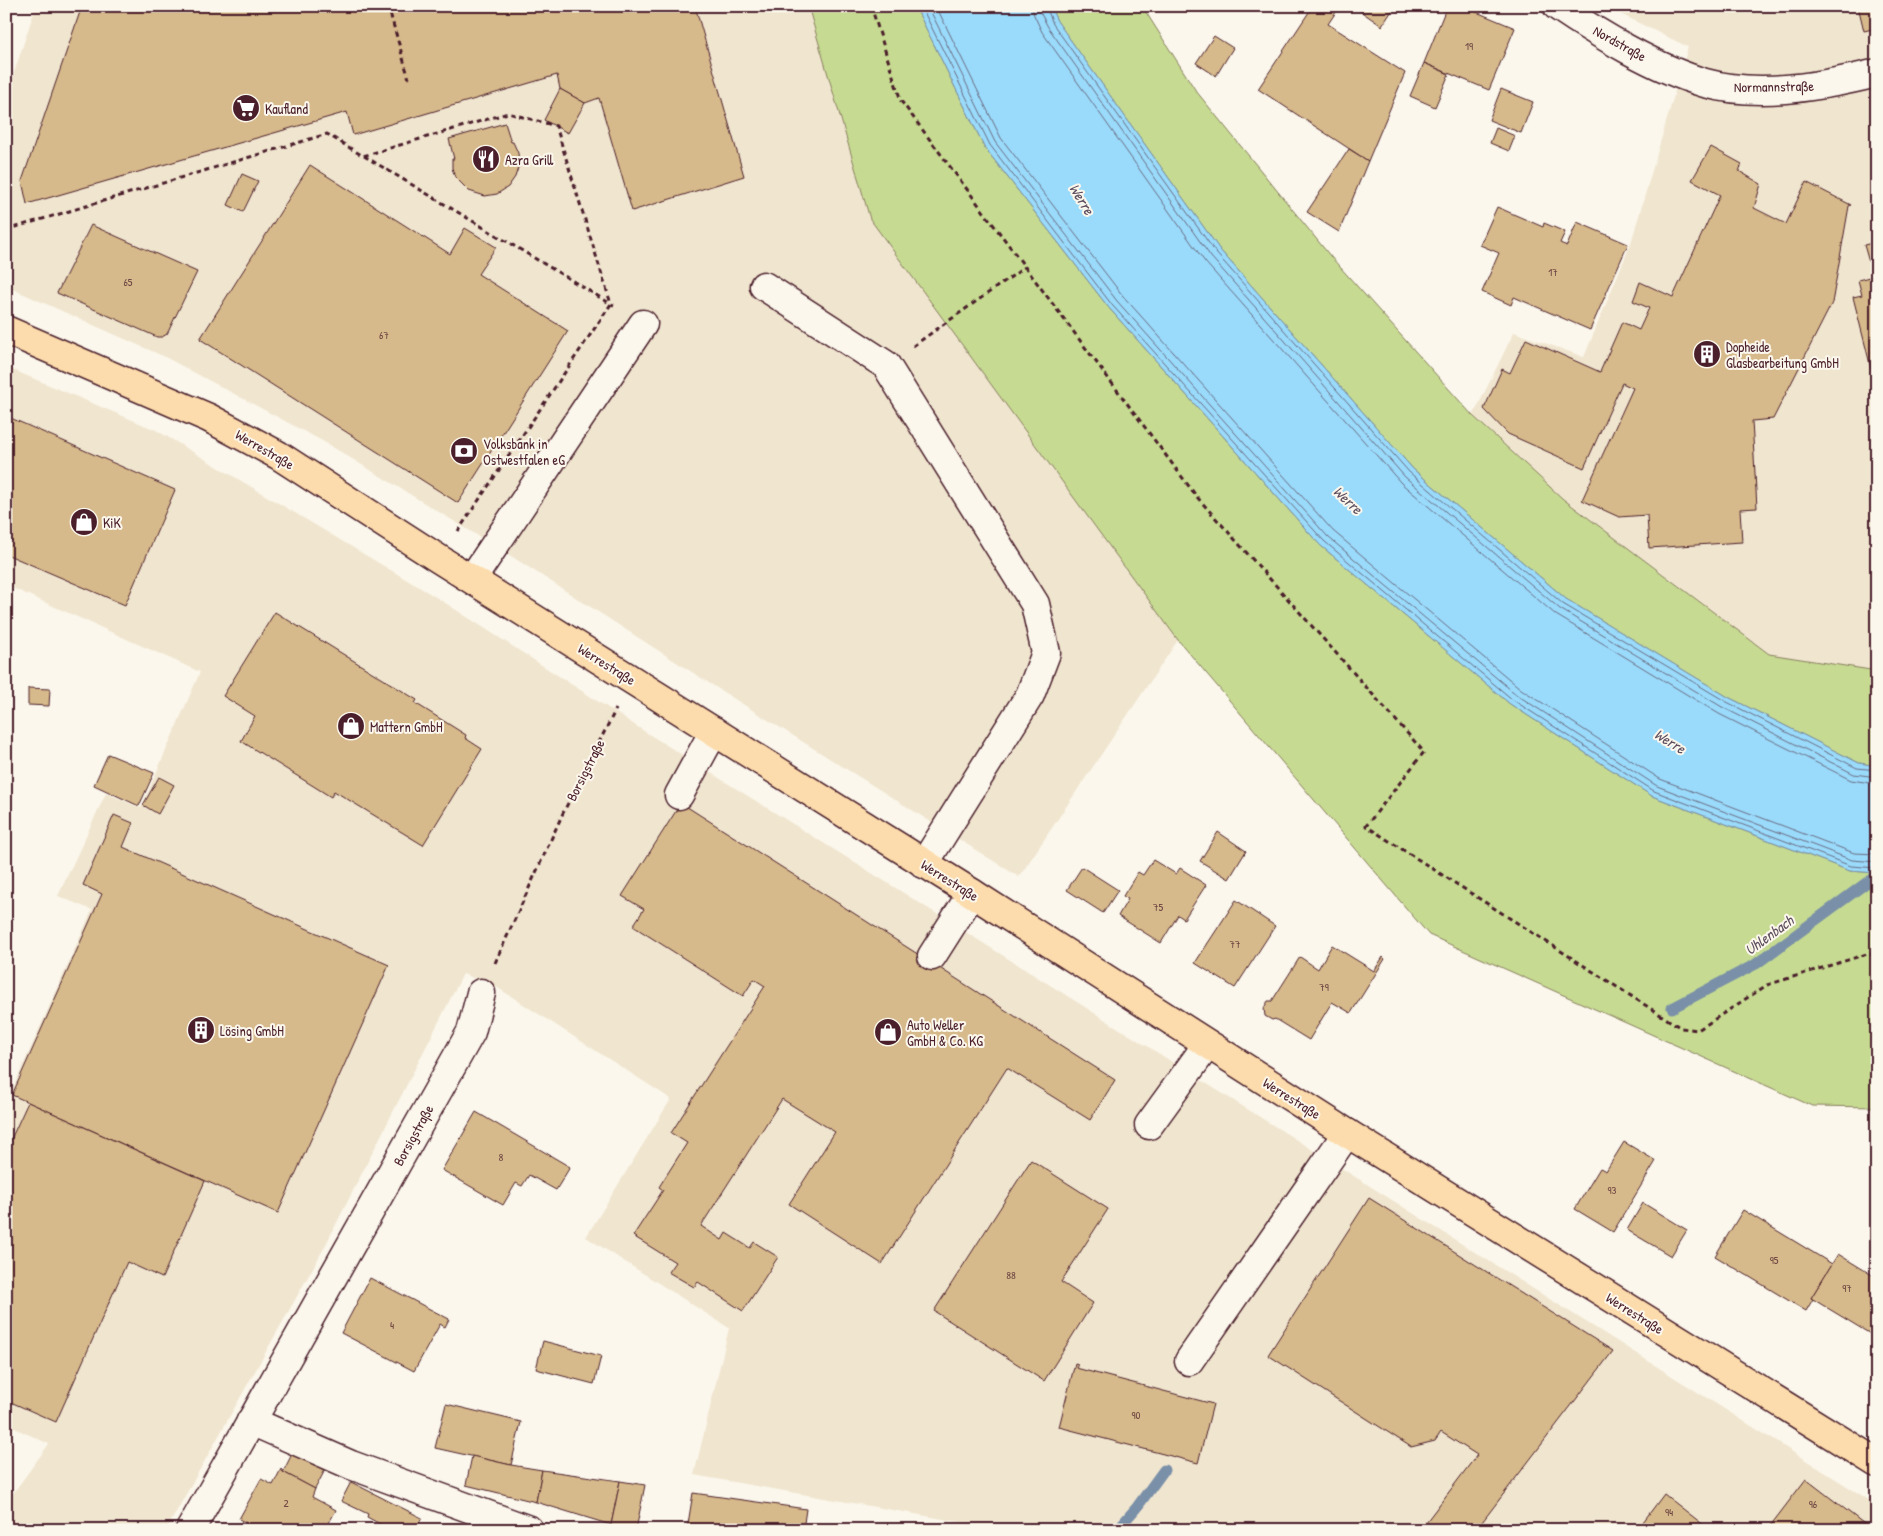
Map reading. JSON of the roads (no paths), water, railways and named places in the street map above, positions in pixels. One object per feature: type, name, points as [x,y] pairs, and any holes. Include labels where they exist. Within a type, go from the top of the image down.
[{"type":"main road","name":"Werrestraße","points":[[6,330],[209,418],[278,455],[472,580],[972,893],[1207,1045],[1877,1464]]},
{"type":"street","name":"Nordstraße","points":[[1566,9],[1617,42],[1672,70]]},
{"type":"street","name":"Normannstraße","points":[[1672,70],[1706,83],[1745,89],[1790,88],[1833,84],[1877,73]]},
{"type":"street","points":[[764,286],[886,365],[1035,604],[1046,653],[1030,695],[924,864]]},
{"type":"street","points":[[472,580],[643,324]]},
{"type":"street","points":[[678,795],[714,731]]},
{"type":"street","points":[[932,956],[972,893]]},
{"type":"street","name":"Borsigstraße","points":[[190,1530],[471,1032],[482,993]]},
{"type":"street","points":[[1149,1125],[1207,1045]]},
{"type":"street","points":[[1189,1361],[1347,1133]]},
{"type":"street","points":[[251,1421],[351,1465],[530,1530]]},
{"type":"water","name":"Werre","points":[[915,6],[1050,6],[1057,21],[1220,250],[1413,469],[1566,599],[1728,697],[1859,763],[1877,766],[1877,873],[1850,871],[1652,796],[1510,704],[1320,545],[1109,308],[985,148]]},
{"type":"waterway","name":"Uhlenbach","points":[[1672,1008],[1756,964],[1877,875]]},
{"type":"waterway","name":"Uhlenbach","points":[[1117,1530],[1137,1507],[1164,1470]]},
{"type":"place","name":"Kaufland","points":[[246,108]]},
{"type":"place","name":"Azra Grill","points":[[486,159]]},
{"type":"place","name":"Dopheide Glasbearbeitung GmbH","points":[[1707,354]]},
{"type":"place","name":"Volksbank in Ostwestfalen eG","points":[[464,451]]},
{"type":"place","name":"KiK","points":[[84,522]]},
{"type":"place","name":"Mattern GmbH","points":[[351,726]]},
{"type":"place","name":"Lösing GmbH","points":[[201,1030]]},
{"type":"place","name":"Auto Weller GmbH & Co. KG","points":[[888,1032]]}]
